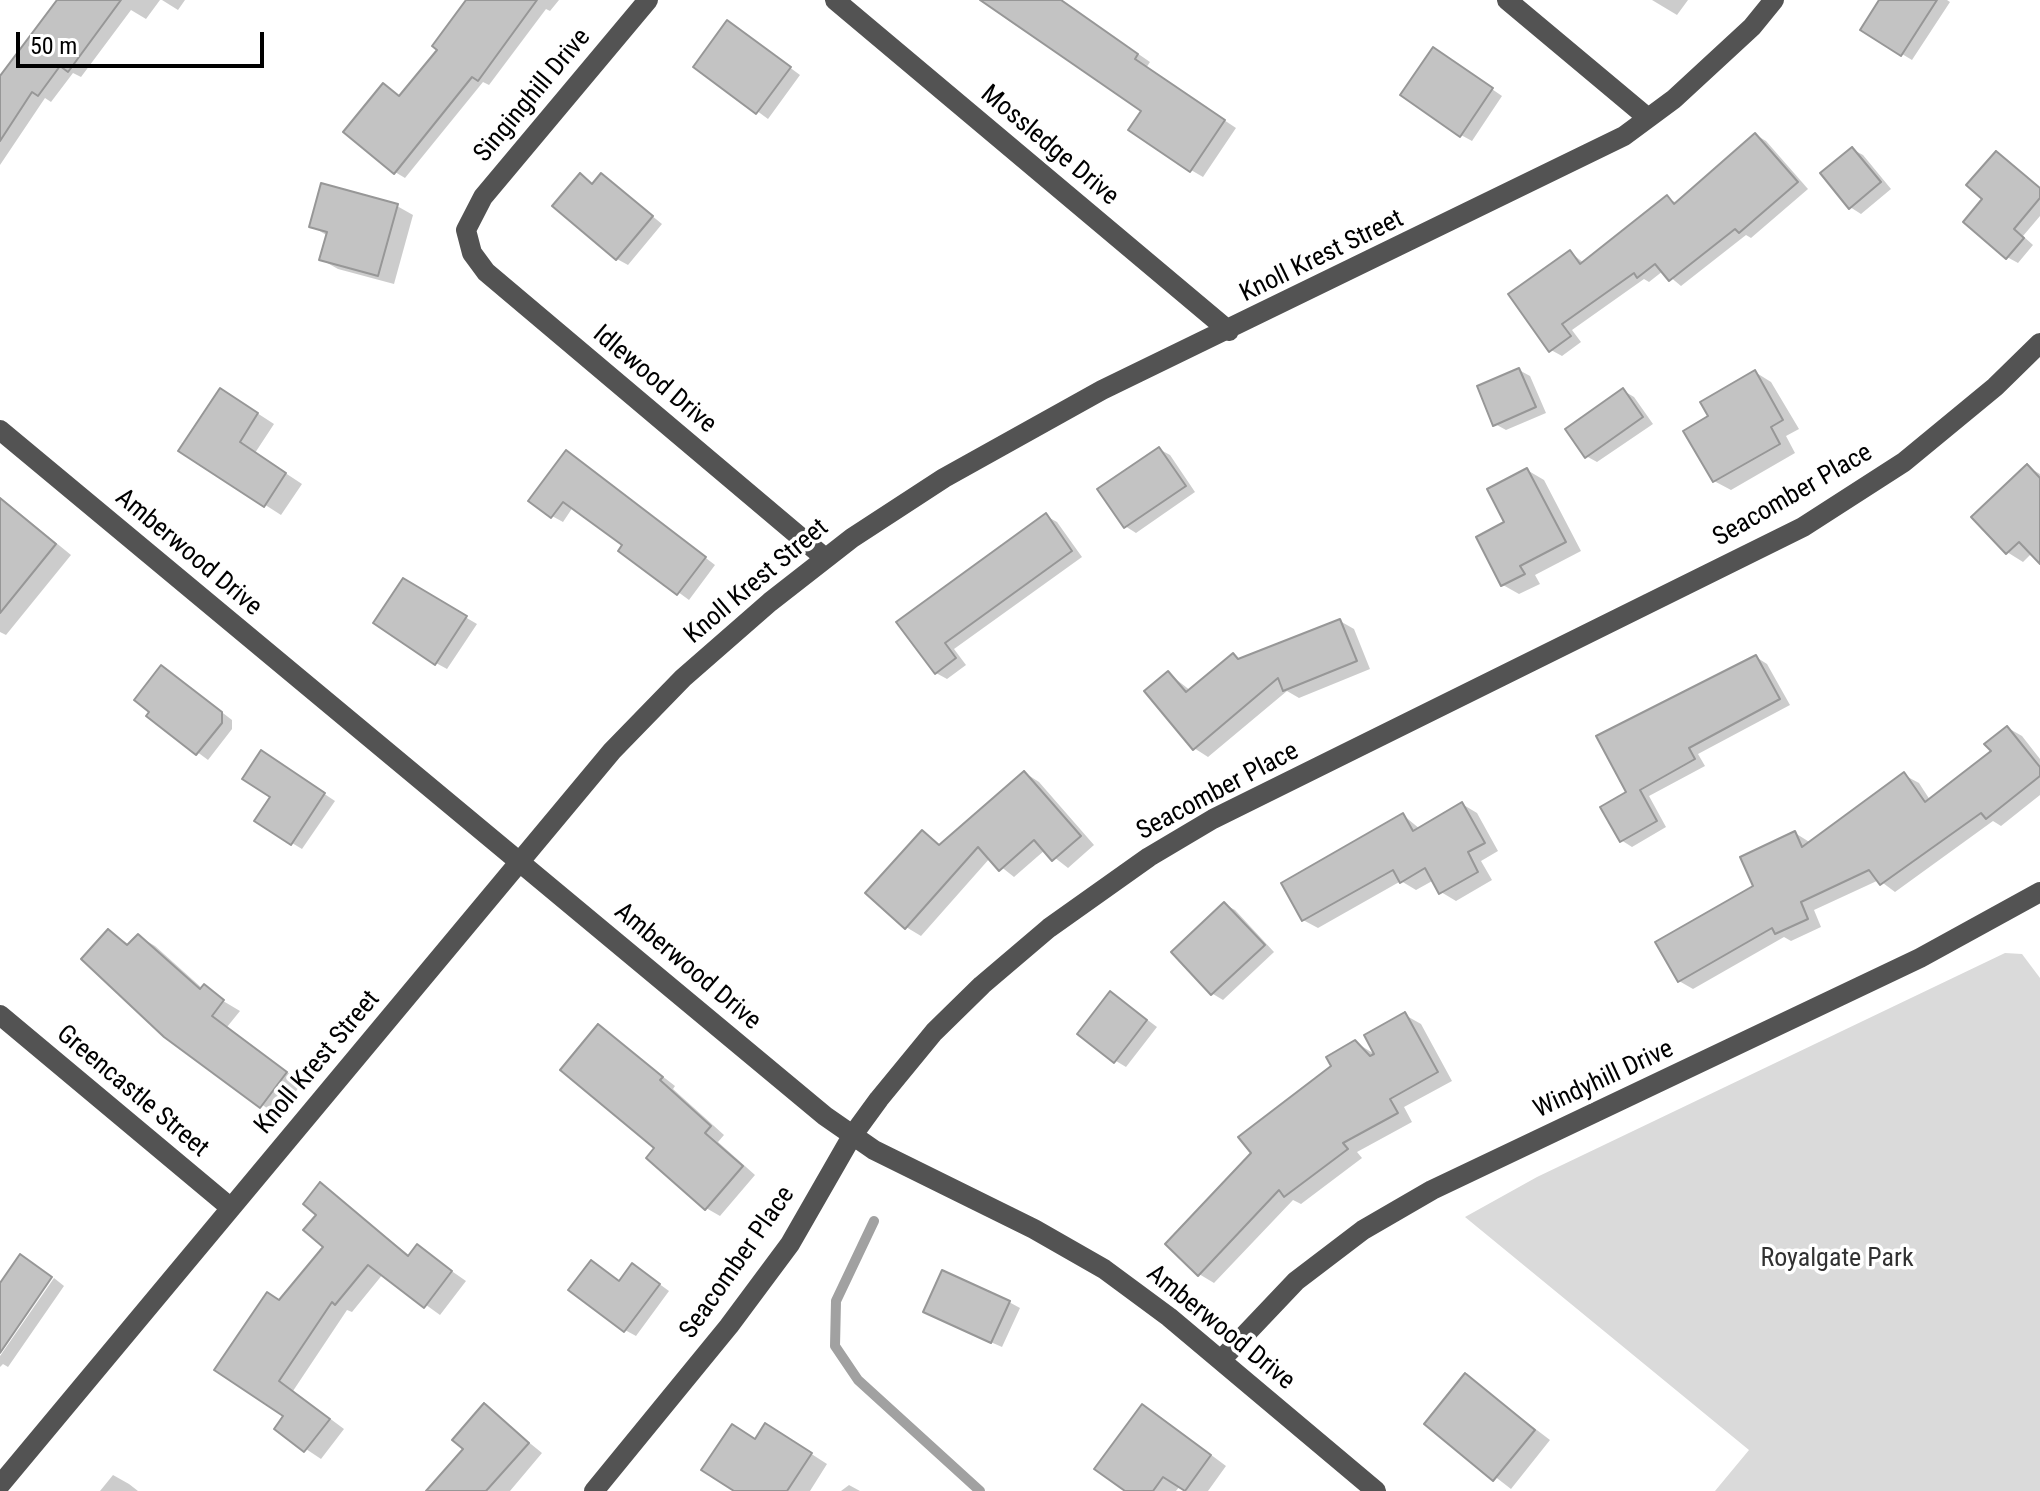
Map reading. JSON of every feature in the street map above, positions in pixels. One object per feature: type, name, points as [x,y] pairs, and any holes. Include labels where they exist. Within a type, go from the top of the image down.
[{"type":"street","name":"Singinghill Drive","points":[[466,230],[492,184],[648,0]]},
{"type":"street","name":"Mossledge Drive","points":[[835,0],[1229,331]]},
{"type":"street","points":[[1507,0],[1648,118]]},
{"type":"street","name":"Knoll Krest Street","points":[[0,1485],[612,751],[683,678],[825,558],[944,478],[1102,390],[1594,153],[1648,118],[1685,89],[1752,27],[1774,0]]},
{"type":"street","name":"Idlewood Drive","points":[[466,230],[472,253],[486,272],[825,558]]},
{"type":"street","name":"Seacomber Place","points":[[595,1491],[729,1326],[790,1244],[852,1136],[934,1032],[982,985],[1049,928],[1149,857],[1213,819],[1803,527],[1904,462],[1995,387],[2040,343]]},
{"type":"street","name":"Amberwood Drive","points":[[0,430],[852,1136],[926,1178],[1034,1229],[1104,1269],[1169,1317],[1376,1491]]},
{"type":"street","name":"Windyhill Drive","points":[[1221,1360],[1296,1281],[1363,1230],[1432,1190],[1920,958],[2040,892]]},
{"type":"street","name":"Greencastle Street","points":[[0,1015],[231,1208]]},
{"type":"green space","name":"Royalgate Park","points":[[2005,953],[2022,954],[2040,978],[2040,1491],[1715,1491],[1749,1450],[1465,1217],[1537,1177]]},
{"type":"building","points":[[57,0],[121,0],[68,72],[60,66],[38,96],[32,92],[0,141],[0,76]]},
{"type":"building","points":[[466,0],[537,0],[478,81],[472,77],[394,174],[343,132],[383,83],[399,96],[437,50],[432,46]]},
{"type":"building","points":[[980,0],[1061,0],[1138,54],[1135,59],[1225,120],[1190,172],[1128,130],[1141,111]]},
{"type":"building","points":[[1879,0],[1937,0],[1901,56],[1860,30]]},
{"type":"building","points":[[727,20],[791,67],[756,114],[693,67]]},
{"type":"building","points":[[1433,47],[1493,88],[1460,137],[1400,95]]},
{"type":"building","points":[[1755,133],[1798,182],[1739,233],[1735,229],[1669,281],[1655,264],[1637,278],[1634,273],[1562,324],[1571,336],[1549,352],[1508,294],[1570,250],[1580,264],[1667,195],[1674,204]]},
{"type":"building","points":[[1852,147],[1881,182],[1849,209],[1820,173]]},
{"type":"building","points":[[1996,151],[2040,188],[2040,198],[2014,229],[2024,238],[2006,259],[1963,222],[1982,199],[1966,185]]},
{"type":"building","points":[[580,173],[592,184],[601,173],[653,216],[616,260],[552,206]]},
{"type":"building","points":[[321,183],[398,204],[378,276],[319,260],[327,232],[309,227]]},
{"type":"building","points":[[1519,368],[1536,407],[1493,426],[1477,386]]},
{"type":"building","points":[[1755,370],[1783,420],[1771,427],[1780,444],[1713,482],[1683,431],[1708,416],[1700,402]]},
{"type":"building","points":[[220,388],[258,413],[240,442],[286,473],[264,507],[178,451]]},
{"type":"building","points":[[1623,388],[1643,417],[1585,458],[1565,429]]},
{"type":"building","points":[[1159,447],[1186,486],[1124,528],[1097,489]]},
{"type":"building","points":[[566,450],[706,557],[677,595],[618,551],[622,545],[563,502],[551,518],[528,501]]},
{"type":"building","points":[[2027,464],[2040,478],[2040,564],[2019,542],[2006,554],[1971,517]]},
{"type":"building","points":[[1527,468],[1566,542],[1520,566],[1525,574],[1501,586],[1476,537],[1504,522],[1487,489]]},
{"type":"building","points":[[0,498],[56,544],[0,613]]},
{"type":"building","points":[[1046,513],[1072,551],[945,643],[956,658],[935,674],[896,622]]},
{"type":"building","points":[[403,578],[467,616],[435,665],[373,623]]},
{"type":"building","points":[[1340,619],[1357,661],[1283,691],[1278,678],[1193,750],[1144,691],[1168,671],[1186,692],[1233,653],[1238,659]]},
{"type":"building","points":[[1756,655],[1780,699],[1689,748],[1695,759],[1640,790],[1657,821],[1620,842],[1600,807],[1626,792],[1596,736]]},
{"type":"building","points":[[161,665],[222,712],[222,723],[196,755],[146,716],[149,712],[134,700]]},
{"type":"building","points":[[2007,726],[2040,767],[2040,776],[1986,819],[1981,813],[1880,885],[1869,870],[1801,902],[1808,919],[1775,934],[1772,928],[1678,982],[1655,942],[1753,886],[1740,857],[1795,831],[1802,847],[1904,772],[1925,802],[1991,751],[1984,744]]},
{"type":"building","points":[[261,750],[325,793],[291,845],[254,821],[270,797],[242,779]]},
{"type":"building","points":[[1024,771],[1081,836],[1052,861],[1034,840],[999,871],[978,847],[905,929],[865,893],[922,830],[939,845]]},
{"type":"building","points":[[1462,802],[1485,843],[1468,852],[1478,872],[1439,894],[1425,868],[1400,883],[1393,870],[1302,921],[1281,883],[1403,813],[1413,831]]},
{"type":"building","points":[[1224,902],[1265,945],[1211,995],[1171,952]]},
{"type":"building","points":[[108,929],[127,945],[138,934],[200,989],[204,984],[224,1000],[212,1016],[287,1072],[260,1108],[164,1037],[81,959]]},
{"type":"building","points":[[1110,991],[1147,1020],[1114,1063],[1077,1034]]},
{"type":"building","points":[[1405,1012],[1438,1072],[1390,1099],[1398,1113],[1343,1143],[1348,1149],[1284,1197],[1279,1190],[1198,1276],[1165,1244],[1251,1153],[1238,1137],[1331,1066],[1326,1057],[1355,1040],[1370,1056],[1374,1054],[1364,1035]]},
{"type":"building","points":[[598,1024],[663,1077],[660,1080],[711,1126],[705,1133],[743,1166],[705,1210],[646,1158],[654,1148],[560,1070]]},
{"type":"building","points":[[320,1182],[408,1256],[417,1244],[452,1271],[424,1308],[368,1265],[335,1305],[332,1302],[279,1381],[330,1419],[304,1452],[274,1429],[283,1416],[214,1370],[267,1292],[279,1300],[323,1247],[303,1230],[316,1215],[303,1204]]},
{"type":"building","points":[[20,1254],[52,1277],[0,1353],[0,1283]]},
{"type":"building","points":[[591,1260],[619,1281],[632,1263],[660,1284],[624,1332],[568,1290]]},
{"type":"building","points":[[942,1270],[1010,1301],[991,1343],[923,1312]]},
{"type":"building","points":[[1465,1373],[1535,1430],[1493,1481],[1424,1424]]},
{"type":"building","points":[[484,1403],[529,1443],[486,1491],[426,1491],[463,1449],[452,1440]]},
{"type":"building","points":[[1142,1404],[1211,1455],[1185,1491],[1163,1477],[1153,1491],[1125,1491],[1094,1469]]},
{"type":"building","points":[[765,1423],[812,1453],[787,1491],[734,1491],[701,1470],[732,1424],[755,1439]]},
{"type":"waterway","points":[[874,1221],[836,1301],[835,1346],[858,1380],[980,1491]]}]
